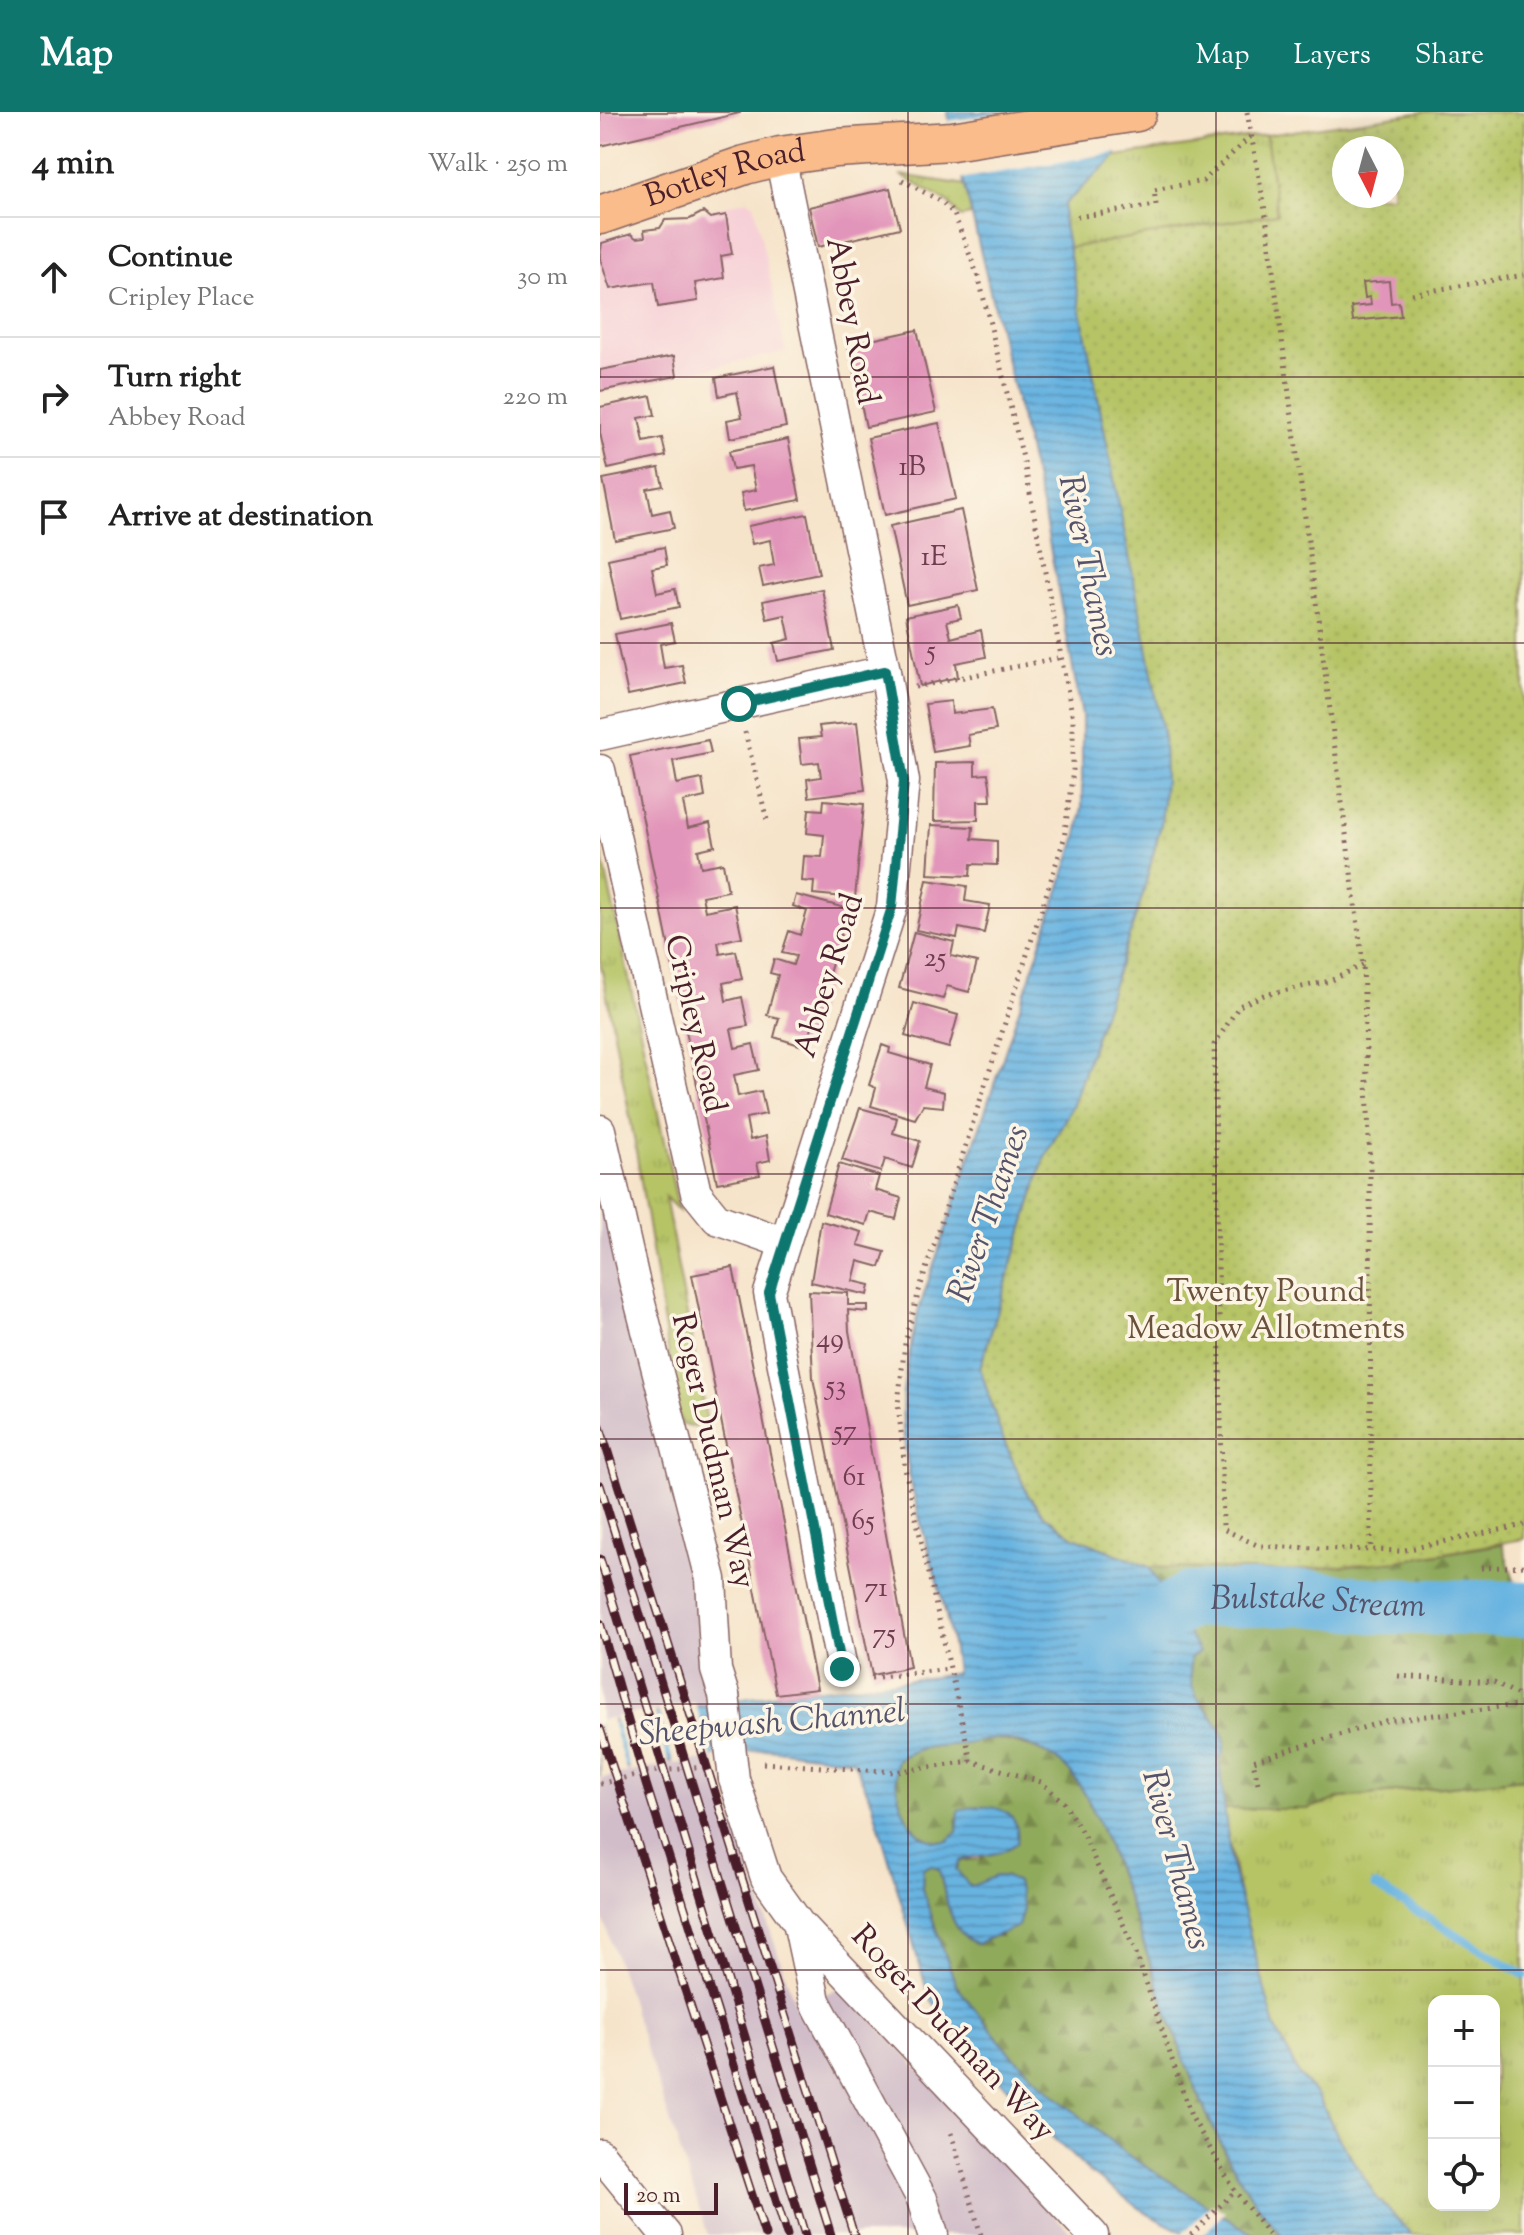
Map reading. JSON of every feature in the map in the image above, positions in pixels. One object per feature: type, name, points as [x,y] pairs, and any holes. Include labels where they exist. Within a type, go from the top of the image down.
[{"type":"main road","name":"Botley Road","points":[[603,205],[780,156],[836,148],[952,141],[1126,114]]},
{"type":"street","name":"Abbey Road","points":[[780,156],[887,681],[904,781],[892,907],[782,1242],[769,1293],[842,1669]]},
{"type":"street","points":[[600,735],[739,704],[887,681]]},
{"type":"street","name":"Cripley Road","points":[[600,770],[696,1193],[717,1219],[782,1242]]},
{"type":"street","name":"Roger Dudman Way","points":[[600,1130],[634,1280],[711,1579],[716,1670],[724,1695],[733,1770],[766,1878],[799,1924],[1093,2235]]},
{"type":"street","points":[[799,1924],[815,2001],[922,2199],[933,2235]]},
{"type":"street","points":[[600,2154],[666,2235]]},
{"type":"path","points":[[1247,112],[1266,216],[1363,965],[1370,1168],[1371,1550]]},
{"type":"path","points":[[1077,217],[1156,205],[1154,190],[1203,181],[1251,136]]},
{"type":"path","points":[[887,174],[942,202],[954,214],[972,258],[1024,462],[1063,657],[1073,744],[1064,839],[919,1291],[903,1358],[898,1404],[905,1469],[971,1758]]},
{"type":"path","points":[[1412,294],[1524,275]]},
{"type":"path","points":[[887,681],[1063,657]]},
{"type":"path","points":[[739,704],[767,820]]},
{"type":"path","points":[[1363,965],[1330,981],[1264,995],[1239,1006],[1214,1045],[1223,1529],[1259,1546],[1400,1551],[1524,1525]]},
{"type":"path","points":[[1481,1568],[1524,1566]]},
{"type":"path","points":[[842,1669],[859,1679],[950,1669]]},
{"type":"path","points":[[1398,1676],[1494,1682],[1524,1701]]},
{"type":"path","points":[[1258,1783],[1253,1761],[1385,1721],[1524,1701]]},
{"type":"path","points":[[600,1784],[647,1772],[733,1770],[793,1763],[895,1772],[971,1758],[1041,1782],[1064,1803],[1084,1836],[1136,1953],[1191,2116],[1235,2191],[1269,2235]]},
{"type":"path","points":[[1191,2235],[1235,2191]]},
{"type":"shaded area","points":[[747,200],[754,204],[786,352],[600,391],[600,237],[660,228],[665,220],[690,219],[694,214]]},
{"type":"shaded area","points":[[600,1181],[685,1520],[715,1771],[796,2006],[842,1987],[1073,2235],[708,2235],[600,1909]]},
{"type":"green space","name":"Twenty Pound Meadow Allotments","points":[[1424,112],[1524,112],[1524,1539],[1397,1561],[1284,1571],[1149,1567],[1074,1537],[1044,1515],[1028,1495],[1001,1434],[980,1368],[1044,1159],[1073,1104],[1142,897],[1161,824],[1164,739],[1068,248],[1277,214],[1266,135]]},
{"type":"green space","points":[[1266,135],[1277,214],[1068,248],[1063,220],[1064,204],[1116,156]]},
{"type":"green space","points":[[900,175],[966,185],[971,215],[961,217],[947,202]]},
{"type":"green space","points":[[600,845],[679,1211],[665,1197],[708,1428],[680,1424],[634,1138],[600,960]]},
{"type":"green space","points":[[1502,1544],[1524,1609],[1524,1778],[1342,1798],[1307,1809],[1223,1809],[1209,1711],[1197,1698],[1191,1685],[1190,1658],[1198,1652],[1149,1567],[1284,1571],[1397,1561]]},
{"type":"green space","points":[[996,1739],[1048,1754],[1065,1766],[1080,1786],[1106,1841],[1207,2115],[1229,2160],[1254,2200],[1282,2235],[1254,2235],[1125,2153],[1048,2090],[1008,2051],[956,1985],[922,1889],[923,1868],[931,1865],[939,1869],[955,1923],[968,1939],[977,1944],[992,1936],[1001,1936],[977,1886],[970,1886],[956,1871],[960,1861],[982,1859],[957,1820],[957,1832],[948,1841],[934,1841],[922,1836],[913,1827],[900,1802],[896,1761],[930,1746]]},
{"type":"green space","points":[[1524,1778],[1524,2235],[1412,2235],[1377,2198],[1339,2138],[1318,2096],[1299,2075],[1275,2027],[1243,1919],[1223,1809],[1307,1809],[1342,1798]]},
{"type":"water","points":[[947,112],[1107,112],[1116,156],[1065,204],[1063,220],[1164,739],[1165,779],[1161,824],[1142,897],[1073,1104],[1044,1159],[980,1368],[1001,1434],[1028,1495],[1044,1515],[1074,1537],[1149,1567],[1199,1652],[1190,1658],[1191,1682],[1201,1703],[1223,1733],[1224,1751],[1219,1761],[1231,1865],[1275,2027],[1299,2075],[1318,2096],[1339,2138],[1377,2198],[1412,2235],[1282,2235],[1254,2200],[1207,2115],[1094,1812],[1071,1773],[1047,1754],[1015,1741],[991,1739],[920,1749],[896,1761],[900,1802],[913,1827],[922,1836],[934,1841],[948,1841],[957,1832],[959,1810],[981,1807],[991,1807],[1008,1814],[1017,1830],[1017,1843],[1002,1851],[960,1861],[956,1870],[970,1886],[997,1876],[1017,1882],[1023,1909],[1018,1926],[977,1944],[968,1939],[955,1923],[939,1869],[931,1865],[923,1869],[922,1889],[956,1985],[1008,2051],[1048,2090],[1125,2153],[1254,2235],[1188,2235],[1149,2215],[1088,2171],[1045,2130],[967,2043],[929,1997],[872,1802],[853,1760],[768,1749],[645,1764],[600,1775],[600,1724],[771,1695],[956,1673],[943,1604],[908,1466],[903,1431],[905,1375],[918,1312],[1077,836],[1082,807],[1082,716],[1044,515]]},
{"type":"pier","points":[[1005,112],[1111,112],[1119,152],[960,179],[949,121]]},
{"type":"pier","points":[[695,1702],[712,1759],[674,1764],[658,1709]]},
{"type":"pier","points":[[654,1710],[669,1765],[630,1772],[615,1717]]},
{"type":"pier","points":[[611,1718],[627,1773],[601,1778],[600,1720]]},
{"type":"pier","points":[[1212,2204],[1225,2212],[1203,2235],[1181,2235]]},
{"type":"building","points":[[600,112],[740,112],[740,113],[600,146]]},
{"type":"building","points":[[890,188],[900,228],[818,247],[809,207]]},
{"type":"building","points":[[703,212],[710,218],[726,215],[732,254],[721,256],[724,278],[695,283],[698,301],[658,307],[654,282],[610,289],[600,258],[602,243],[631,234],[636,238],[645,237],[644,230],[660,228],[665,220],[690,219]]},
{"type":"building","points":[[1389,281],[1391,303],[1399,302],[1401,316],[1353,321],[1351,307],[1371,305],[1370,297],[1365,298],[1363,283]]},
{"type":"building","points":[[917,330],[936,412],[866,427],[848,345]]},
{"type":"building","points":[[674,356],[677,376],[600,391],[600,370]]},
{"type":"building","points":[[774,366],[786,427],[730,438],[727,420],[742,417],[737,392],[719,396],[716,378]]},
{"type":"building","points":[[651,396],[655,415],[639,418],[644,442],[662,438],[666,456],[608,469],[600,433],[600,407]]},
{"type":"building","points":[[939,423],[956,499],[885,515],[868,438]]},
{"type":"building","points":[[788,439],[800,500],[744,511],[741,493],[756,490],[751,466],[733,469],[729,451]]},
{"type":"building","points":[[659,468],[663,486],[647,489],[652,514],[670,510],[674,528],[615,540],[603,479]]},
{"type":"building","points":[[961,510],[978,590],[907,605],[890,526]]},
{"type":"building","points":[[807,514],[819,574],[763,586],[759,568],[774,565],[770,540],[752,544],[748,526]]},
{"type":"building","points":[[664,547],[667,565],[652,568],[657,593],[675,589],[679,607],[620,619],[608,559]]},
{"type":"building","points":[[822,589],[834,650],[778,661],[774,643],[790,639],[785,615],[767,619],[763,601]]},
{"type":"building","points":[[958,605],[961,618],[947,621],[951,638],[981,630],[986,657],[956,663],[958,677],[920,686],[906,616]]},
{"type":"building","points":[[671,623],[675,641],[660,644],[664,668],[682,665],[686,683],[628,695],[615,634]]},
{"type":"building","points":[[951,701],[952,714],[992,709],[996,730],[968,735],[970,746],[933,752],[925,704]]},
{"type":"building","points":[[857,722],[865,790],[809,797],[807,779],[821,777],[819,762],[802,764],[799,739],[821,737],[819,726]]},
{"type":"building","points":[[708,740],[711,753],[673,761],[677,784],[702,779],[705,797],[683,802],[688,828],[710,823],[715,846],[698,850],[701,867],[723,863],[728,891],[702,896],[705,911],[735,905],[742,937],[718,942],[720,954],[736,951],[742,979],[723,983],[726,1001],[742,997],[748,1026],[731,1029],[735,1048],[753,1044],[759,1070],[734,1075],[738,1096],[761,1091],[766,1114],[746,1118],[750,1140],[766,1136],[770,1160],[757,1163],[760,1175],[717,1183],[630,756]]},
{"type":"building","points":[[975,762],[975,775],[988,774],[991,801],[978,801],[978,820],[934,821],[935,763]]},
{"type":"building","points":[[824,800],[864,804],[855,898],[813,894],[814,882],[802,881],[804,856],[822,857],[824,835],[807,833],[809,809],[823,810]]},
{"type":"building","points":[[931,825],[973,827],[972,839],[997,841],[997,865],[971,864],[970,876],[928,874]]},
{"type":"building","points":[[927,880],[967,886],[965,901],[990,905],[984,933],[959,928],[957,938],[916,930]]},
{"type":"building","points":[[796,895],[849,909],[806,1047],[774,1037],[779,1018],[767,1015],[778,975],[770,973],[774,959],[793,965],[796,956],[782,953],[789,931],[800,935],[807,911],[793,906]]},
{"type":"building","points":[[914,932],[954,942],[951,956],[977,962],[969,992],[947,986],[943,999],[899,988]]},
{"type":"building","points":[[914,1003],[958,1015],[949,1048],[905,1036]]},
{"type":"building","points":[[882,1045],[890,1048],[889,1053],[930,1065],[924,1087],[944,1092],[943,1107],[923,1105],[915,1119],[871,1106],[876,1088],[869,1085]]},
{"type":"building","points":[[860,1108],[897,1118],[893,1133],[920,1141],[912,1168],[885,1159],[881,1172],[842,1160]]},
{"type":"building","points":[[839,1164],[879,1176],[875,1190],[901,1198],[896,1219],[870,1212],[866,1225],[825,1213]]},
{"type":"building","points":[[821,1221],[862,1232],[858,1245],[885,1252],[880,1267],[858,1261],[853,1281],[870,1285],[868,1295],[811,1282]]},
{"type":"building","points":[[733,1267],[817,1689],[776,1694],[692,1275]]},
{"type":"building","points":[[809,1291],[848,1293],[848,1305],[868,1305],[868,1312],[848,1310],[849,1331],[910,1667],[872,1675],[813,1378]]},
{"type":"waterway","name":"Bulstake Stream","points":[[1108,1649],[1189,1600],[1309,1598],[1378,1606],[1524,1609]]},
{"type":"waterway","points":[[1375,1886],[1524,1975]]},
{"type":"railway","points":[[600,1427],[854,2235]]},
{"type":"railway","points":[[600,1485],[831,2235]]},
{"type":"railway","points":[[600,1559],[805,2235]]},
{"type":"railway","points":[[600,1623],[646,1784],[787,2235]]},
{"type":"railway","points":[[600,1729],[765,2235]]},
{"type":"route","points":[[739,704],[885,671],[904,781],[892,907],[782,1242],[769,1293],[842,1669]]},
{"type":"water label","name":"River Thames","points":[[1087,566]]},
{"type":"water label","name":"River Thames","points":[[990,1214]]},
{"type":"water label","name":"Sheepwash Channel","points":[[772,1724]]},
{"type":"water label","name":"River Thames","points":[[1175,1860]]}]
